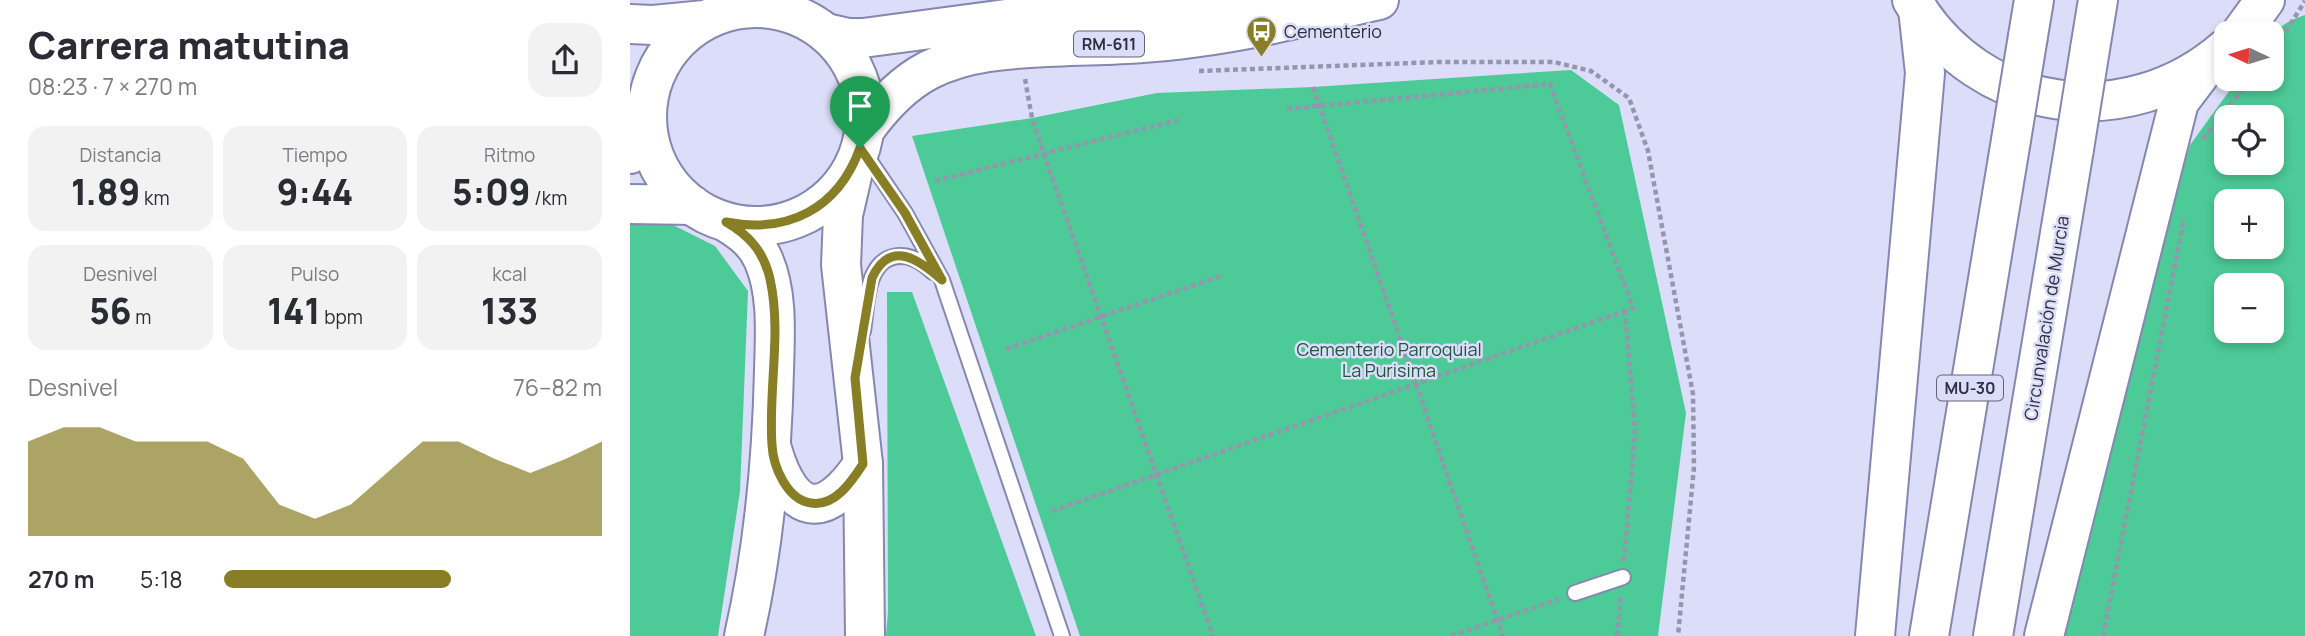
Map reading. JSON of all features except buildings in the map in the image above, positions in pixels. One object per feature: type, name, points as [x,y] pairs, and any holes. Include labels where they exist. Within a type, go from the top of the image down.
[{"type":"main road","name":"RM-611","points":[[826,33],[863,38],[1006,19],[1284,0]]},
{"type":"main road","name":"RM-611","points":[[860,148],[865,109],[857,78],[841,49],[811,22],[776,9],[740,9],[722,13],[689,30],[665,57],[639,115],[660,169],[669,183],[692,205],[726,222],[760,226],[793,220],[823,203],[841,185],[887,102],[917,78],[943,64],[977,54],[1024,49],[1189,39],[1268,25],[1379,0]]},
{"type":"main road","name":"Circunvalación de Murcia","points":[[1993,636],[2098,0]]},
{"type":"main road","points":[[2250,21],[2265,0]]},
{"type":"main road","points":[[1915,5],[1944,41],[1975,68],[2011,87],[2051,99],[2091,103],[2132,98],[2171,85],[2214,58]]},
{"type":"main road","points":[[1875,636],[1925,73],[1915,5]]},
{"type":"main road","name":"MU-30","points":[[1929,636],[2031,18]]},
{"type":"main road","name":"RM-611","points":[[630,24],[653,25],[705,20]]},
{"type":"main road","points":[[2044,636],[2179,102],[2214,59]]},
{"type":"main road","points":[[860,148],[843,215],[841,265],[863,464],[865,636]]},
{"type":"main road","points":[[630,204],[692,205]]},
{"type":"main road","points":[[726,222],[747,235],[756,246],[770,278],[774,326],[772,446],[760,555],[744,636]]},
{"type":"main road","points":[[772,446],[783,481],[800,500],[812,504],[824,503],[835,497],[863,464]]},
{"type":"lane","points":[[860,148],[905,213],[942,280],[1062,636]]},
{"type":"lane","points":[[855,378],[872,278],[878,265],[888,258],[900,255],[924,264],[942,280]]},
{"type":"lane","points":[[1575,593],[1623,577]]},
{"type":"path","points":[[2284,33],[2305,1]]},
{"type":"path","points":[[1190,71],[1425,63],[1554,62],[1591,71],[1629,98],[1648,151],[1693,394],[1694,467],[1678,636]]},
{"type":"path","points":[[1024,75],[1032,118],[1044,154],[1213,636]]},
{"type":"path","points":[[1052,511],[1633,308],[1550,84],[1287,109]]},
{"type":"path","points":[[1313,88],[1503,636]]},
{"type":"path","points":[[2200,143],[2241,91]]},
{"type":"path","points":[[936,181],[1178,120]]},
{"type":"path","points":[[2103,636],[2185,215]]},
{"type":"path","points":[[1006,349],[1224,275]]},
{"type":"path","points":[[1617,636],[1635,431],[1625,311]]},
{"type":"path","points":[[1451,636],[1575,593]]},
{"type":"green space","points":[[2305,15],[2305,636],[2065,636],[2131,350],[2190,145],[2214,112],[2214,175],[2284,175],[2284,105],[2219,105],[2229,91],[2284,91],[2284,25]]},
{"type":"green space","name":"Cementerio Parroquial La Purisima","points":[[1571,70],[1619,105],[1686,413],[1658,636],[1080,636],[912,136],[1032,118],[1157,93],[1313,87]]},
{"type":"green space","points":[[630,218],[667,222],[715,246],[748,291],[740,491],[718,636],[630,636]]},
{"type":"green space","points":[[887,292],[912,292],[1036,636],[886,636]]},
{"type":"place","name":"Cementerio","points":[[1261,58]]},
{"type":"route","points":[[860,148],[905,213],[942,280],[924,264],[900,255],[888,258],[878,265],[872,278],[855,378],[863,464],[856,476],[835,497],[824,503],[812,504],[800,500],[783,481],[772,446],[774,326],[770,278],[756,246],[747,235],[726,222],[760,226],[777,224],[809,212],[823,203],[846,178],[860,148]]}]
